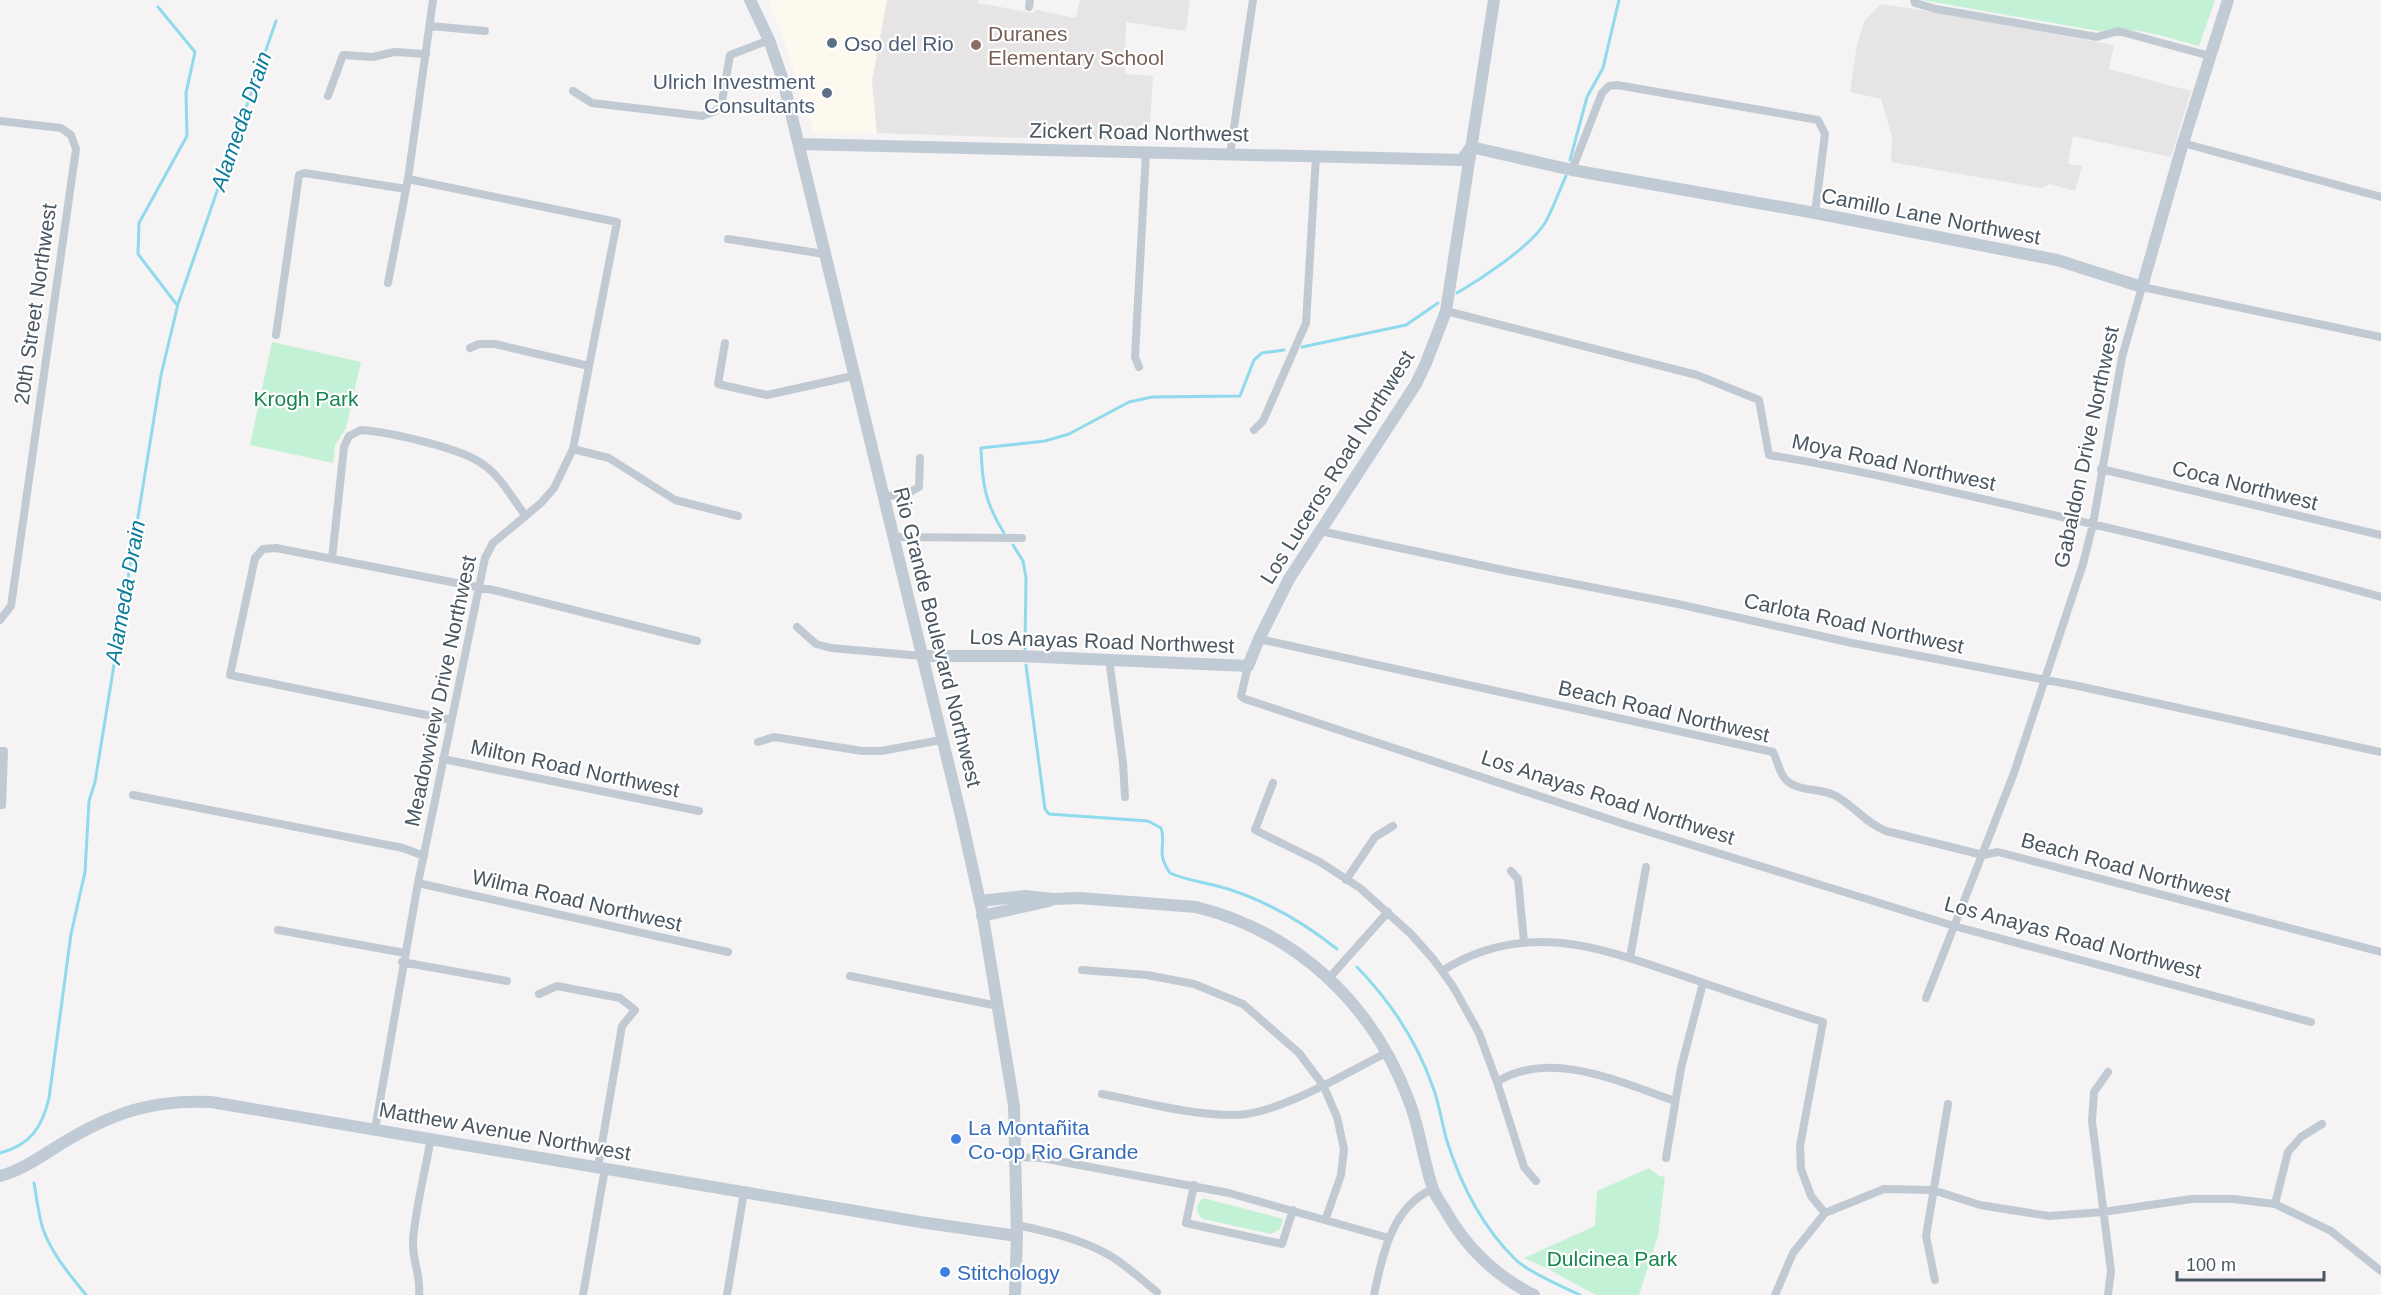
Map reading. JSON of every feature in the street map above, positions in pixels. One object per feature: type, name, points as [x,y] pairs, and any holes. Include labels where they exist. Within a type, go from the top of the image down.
[{"type":"street","points":[[388,283],[407,184],[433,0]]},
{"type":"street","name":"Rio Grande Boulevard Northwest","points":[[750,0],[770,40],[783,80],[980,901],[1014,1106],[1017,1231],[1015,1295]]},
{"type":"street","points":[[1230,154],[1253,0]]},
{"type":"street","name":"Los Luceros Road Northwest","points":[[1248,666],[1289,579],[1416,384],[1446,312],[1494,0]]},
{"type":"street","points":[[1914,0],[1916,3],[1936,9],[2097,37],[2118,31],[2210,56]]},
{"type":"street","name":"Gabaldon Drive Northwest","points":[[1926,998],[2014,773],[2083,564],[2093,524],[2122,357],[2183,143],[2228,0]]},
{"type":"street","points":[[430,26],[485,31]]},
{"type":"street","points":[[573,91],[592,103],[702,116],[716,111],[722,101],[730,55],[770,40]]},
{"type":"street","points":[[328,96],[343,55],[373,57],[394,51],[426,54]]},
{"type":"street","points":[[1572,170],[1602,93],[1609,86],[1617,85],[1818,120],[1825,134],[1815,213]]},
{"type":"street","name":"20th Street Northwest","points":[[0,121],[61,128],[71,135],[76,149],[11,606],[1,620]]},
{"type":"street","points":[[2183,143],[2381,197]]},
{"type":"street","name":"Zickert Road Northwest","points":[[799,144],[1462,160],[1471,147]]},
{"type":"street","name":"Camillo Lane Northwest","points":[[1471,147],[1572,170],[1815,213],[2056,260],[2142,287],[2381,337]]},
{"type":"street","points":[[1139,367],[1135,357],[1146,152]]},
{"type":"street","points":[[1254,430],[1263,421],[1306,322],[1317,156]]},
{"type":"street","points":[[276,335],[299,175],[317,174],[407,184]]},
{"type":"street","name":"Meadowview Drive Northwest","points":[[375,1129],[402,963],[485,558],[493,543],[541,503],[554,488],[573,449],[616,222],[407,184]]},
{"type":"street","points":[[728,239],[824,254]]},
{"type":"street","name":"Moya Road Northwest","points":[[1446,312],[1697,375],[1759,400],[1769,454],[1821,463],[2093,524],[2381,597]]},
{"type":"street","points":[[725,343],[718,384],[750,393],[767,395],[783,393],[853,376]]},
{"type":"street","points":[[470,348],[479,344],[495,344],[589,366]]},
{"type":"street","points":[[332,559],[344,447],[349,436],[361,430],[370,430],[456,450],[471,457],[495,474],[525,515]]},
{"type":"street","points":[[573,449],[609,458],[675,500],[738,516]]},
{"type":"street","points":[[884,496],[905,495],[919,488],[920,458]]},
{"type":"street","name":"Coca Northwest","points":[[2102,469],[2381,535]]},
{"type":"street","name":"Carlota Road Northwest","points":[[1320,531],[1678,604],[1852,643],[2045,680],[2381,752]]},
{"type":"street","points":[[894,537],[1022,538]]},
{"type":"street","points":[[451,720],[230,675],[255,558],[263,549],[276,548],[478,587],[697,641]]},
{"type":"street","points":[[797,627],[816,644],[831,648],[922,656]]},
{"type":"street","name":"Beach Road Northwest","points":[[1259,639],[1773,752],[1780,773],[1787,782],[1834,795],[1856,810],[1874,827],[1983,855],[1998,852],[2381,952]]},
{"type":"street","name":"Los Anayas Road Northwest","points":[[922,656],[1109,659],[1248,666],[1241,690],[1241,696],[1245,699],[1627,825],[1954,926],[2311,1022]]},
{"type":"street","points":[[1109,659],[1123,763],[1125,797]]},
{"type":"street","points":[[758,742],[774,737],[872,751],[941,740]]},
{"type":"street","points":[[0,751],[4,751],[2,805]]},
{"type":"street","name":"Milton Road Northwest","points":[[443,759],[699,811]]},
{"type":"street","points":[[1274,783],[1255,830],[1320,862],[1360,888],[1411,934],[1442,971],[1479,1033],[1524,1167],[1536,1181]]},
{"type":"street","points":[[133,795],[403,848],[424,856]]},
{"type":"street","points":[[1346,880],[1375,837],[1393,826]]},
{"type":"street","points":[[1630,958],[1646,867]]},
{"type":"street","points":[[1511,871],[1518,879],[1524,942]]},
{"type":"street","name":"Wilma Road Northwest","points":[[418,883],[728,952]]},
{"type":"street","points":[[980,901],[1025,896],[1053,900],[1080,898],[1148,902],[1211,911],[1287,946],[1330,977],[1357,1008],[1388,1052],[1413,1113],[1433,1189],[1453,1226],[1477,1255],[1534,1295]]},
{"type":"street","points":[[982,916],[1053,900]]},
{"type":"street","points":[[1330,977],[1388,912]]},
{"type":"street","points":[[278,930],[405,953]]},
{"type":"street","points":[[1442,971],[1479,952],[1524,942],[1566,942],[1630,958],[1823,1022],[1800,1146],[1801,1169],[1811,1196],[1825,1214]]},
{"type":"street","points":[[402,963],[507,981]]},
{"type":"street","points":[[1082,970],[1147,975],[1194,984],[1243,1004],[1299,1053],[1323,1085],[1336,1117],[1344,1149],[1341,1175],[1326,1218]]},
{"type":"street","points":[[850,976],[998,1006]]},
{"type":"street","points":[[1666,1158],[1687,1042],[1703,983]]},
{"type":"street","points":[[539,994],[557,986],[620,998],[635,1010],[622,1026],[583,1295]]},
{"type":"street","points":[[1102,1094],[1192,1111],[1234,1115],[1268,1110],[1388,1052]]},
{"type":"street","points":[[1497,1082],[1518,1072],[1545,1067],[1576,1069],[1675,1101]]},
{"type":"street","points":[[2108,1072],[2094,1092],[2092,1121],[2111,1271],[2109,1295]]},
{"type":"street","name":"Matthew Avenue Northwest","points":[[0,1176],[20,1169],[90,1126],[124,1111],[166,1102],[211,1102],[744,1192],[1017,1231],[1054,1233],[1111,1256],[1157,1292]]},
{"type":"street","points":[[1935,1280],[1926,1236],[1948,1104]]},
{"type":"street","points":[[2275,1204],[2288,1152],[2301,1137],[2322,1124]]},
{"type":"street","points":[[419,1295],[420,1279],[413,1262],[413,1240],[431,1138]]},
{"type":"street","points":[[1016,1157],[1042,1158],[1194,1185],[1326,1218],[1389,1238]]},
{"type":"street","points":[[1194,1185],[1186,1223],[1282,1244],[1293,1210]]},
{"type":"street","points":[[1374,1295],[1389,1238],[1409,1205],[1420,1194],[1433,1189]]},
{"type":"street","points":[[1775,1295],[1792,1254],[1825,1214],[1884,1190],[1933,1190],[1980,1205],[2049,1216],[2103,1212],[2191,1199],[2233,1199],[2275,1204],[2331,1231],[2380,1268]]},
{"type":"street","points":[[727,1295],[744,1192]]},
{"type":"shaded area","name":"Oso del Rio","points":[[768,0],[887,0],[872,81],[877,133],[814,133],[786,46]]},
{"type":"shaded area","points":[[887,0],[978,0],[978,3],[1033,13],[1036,10],[1076,18],[1080,0],[1190,0],[1186,31],[1126,22],[1125,74],[1153,76],[1149,142],[877,133],[872,81]]},
{"type":"shaded area","points":[[1881,4],[1954,15],[2114,45],[2109,69],[2191,91],[2171,157],[2073,136],[2068,164],[2082,166],[2075,191],[2050,184],[2041,188],[1891,162],[1892,137],[1881,99],[1850,92],[1857,44],[1865,20]]},
{"type":"green space","points":[[1922,0],[2215,0],[2199,46],[2140,31],[2104,32]]},
{"type":"green space","name":"Krogh Park","points":[[272,342],[361,362],[346,428],[335,445],[333,463],[250,445]]},
{"type":"green space","name":"Dulcinea Park","points":[[1649,1168],[1659,1176],[1665,1177],[1658,1236],[1639,1295],[1596,1295],[1524,1258],[1595,1226],[1597,1191]]},
{"type":"green space","points":[[1203,1198],[1283,1219],[1280,1229],[1271,1234],[1203,1219],[1197,1209],[1198,1203]]},
{"type":"waterway","points":[[1570,160],[1587,97],[1603,68],[1619,0]]},
{"type":"waterway","points":[[158,7],[195,52],[186,93],[187,136],[139,223],[138,254],[177,305]]},
{"type":"waterway","name":"Alameda Drain","points":[[0,1153],[19,1145],[33,1134],[43,1118],[49,1098],[71,934],[85,872],[89,801],[95,782],[161,375],[178,304],[276,21]]},
{"type":"waterway","points":[[1457,293],[1504,262],[1538,232],[1548,218],[1566,176]]},
{"type":"waterway","points":[[1302,347],[1406,325],[1438,303]]},
{"type":"waterway","points":[[1004,533],[986,492],[981,448],[1045,441],[1069,434],[1129,402],[1152,397],[1240,396],[1254,360],[1262,353],[1284,350]]},
{"type":"waterway","points":[[1013,545],[1023,561],[1026,578],[1025,649]]},
{"type":"waterway","points":[[1026,665],[1045,809],[1049,814],[1148,821],[1161,828],[1162,854],[1170,873],[1258,900],[1311,930],[1337,949]]},
{"type":"waterway","points":[[1357,967],[1381,994],[1412,1040],[1434,1090],[1446,1138],[1458,1171],[1483,1219],[1521,1265],[1580,1295]]},
{"type":"waterway","points":[[34,1183],[40,1218],[51,1247],[61,1264],[86,1295]]},
{"type":"place","name":"Oso del Rio","points":[[832,43]]},
{"type":"place","name":"Duranes Elementary School","points":[[976,45]]},
{"type":"place","name":"Ulrich Investment Consultants","points":[[827,93]]},
{"type":"place","name":"La Montañita Co-op Rio Grande","points":[[956,1139]]},
{"type":"place","name":"Stitchology","points":[[945,1272]]}]
